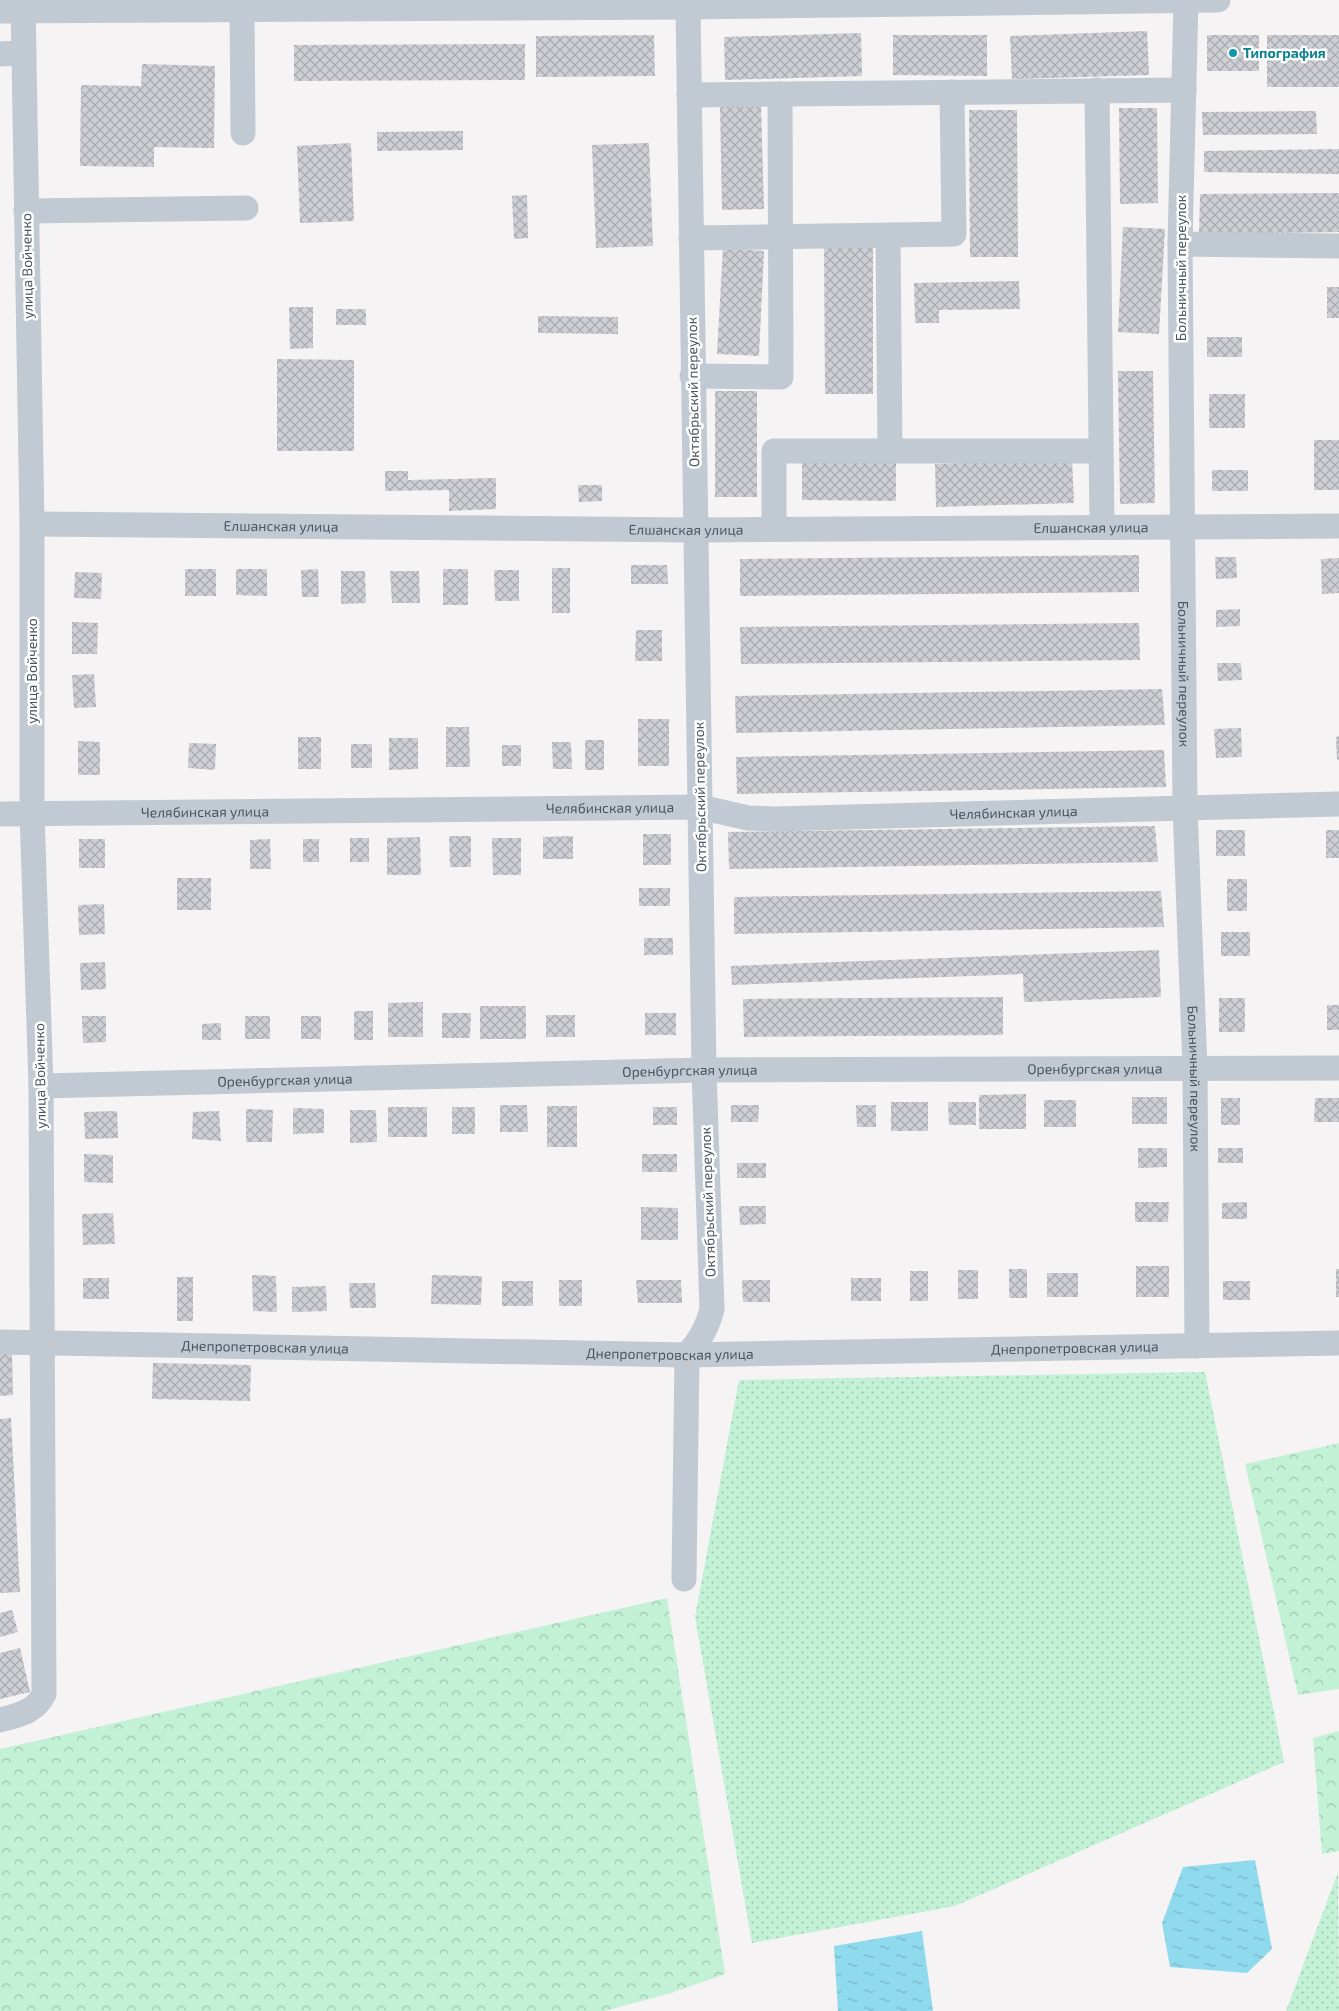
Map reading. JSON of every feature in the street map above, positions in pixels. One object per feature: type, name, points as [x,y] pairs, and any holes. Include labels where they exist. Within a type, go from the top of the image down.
[{"type":"street","name":"Больничный переулок","points":[[1186,0],[1180,244],[1185,807],[1195,1068],[1197,1346]]},
{"type":"street","points":[[15,7],[242,9],[607,3],[688,7],[1218,0]]},
{"type":"street","name":"улица Войченко","points":[[0,1720],[31,1710],[39,1704],[44,1694],[41,1086],[32,813],[32,524],[26,211],[12,53],[15,7]]},
{"type":"street","name":"Октябрьский переулок","points":[[687,1355],[701,1338],[708,1325],[712,1309],[704,1070],[698,560],[694,530],[688,7]]},
{"type":"street","points":[[242,9],[243,133]]},
{"type":"street","points":[[1097,90],[1102,527]]},
{"type":"street","points":[[689,95],[1184,90]]},
{"type":"street","points":[[691,238],[954,234],[952,92]]},
{"type":"street","points":[[692,376],[781,377],[780,94]]},
{"type":"street","points":[[26,211],[246,208]]},
{"type":"street","points":[[888,236],[890,451]]},
{"type":"street","points":[[1180,244],[1339,246]]},
{"type":"street","points":[[774,529],[774,451],[1100,451]]},
{"type":"street","name":"Елшанская улица","points":[[32,524],[694,530],[1339,526]]},
{"type":"street","name":"Челябинская улица","points":[[0,814],[700,807],[748,818],[774,819],[1339,804]]},
{"type":"street","name":"Оренбургская улица","points":[[41,1086],[704,1070],[1339,1068]]},
{"type":"street","name":"Днепропетровская улица","points":[[0,1342],[43,1341],[687,1355],[1339,1343]]},
{"type":"street","points":[[684,1579],[687,1355]]},
{"type":"green space","points":[[1205,1372],[1284,1762],[955,1906],[752,1943],[695,1617],[739,1380]]},
{"type":"green space","points":[[1339,1443],[1339,1689],[1298,1695],[1245,1464]]},
{"type":"green space","points":[[667,1598],[725,1974],[671,1993],[605,2011],[0,2011],[0,1749]]},
{"type":"green space","points":[[1339,1731],[1339,1851],[1322,1854],[1313,1738]]},
{"type":"green space","points":[[1338,1872],[1339,2011],[1286,2011]]},
{"type":"water","points":[[1255,1860],[1272,1949],[1247,1973],[1170,1967],[1162,1923],[1183,1867]]},
{"type":"water","points":[[922,1931],[933,2011],[838,2011],[834,1946]]},
{"type":"building","points":[[1147,31],[1149,75],[1012,79],[1010,36]]},
{"type":"building","points":[[861,33],[862,76],[725,80],[724,37]]},
{"type":"building","points":[[654,35],[655,76],[536,77],[536,36]]},
{"type":"building","points":[[893,35],[987,35],[987,76],[893,75]]},
{"type":"building","name":"Типография","points":[[1207,35],[1259,35],[1259,71],[1207,71]]},
{"type":"building","points":[[1267,35],[1339,35],[1339,87],[1267,87]]},
{"type":"building","points":[[525,44],[525,80],[294,81],[294,45]]},
{"type":"building","points":[[142,64],[215,66],[214,148],[154,147],[154,167],[80,166],[81,85],[141,86]]},
{"type":"building","points":[[761,104],[764,209],[722,210],[720,105]]},
{"type":"building","points":[[1119,108],[1157,108],[1158,203],[1120,204]]},
{"type":"building","points":[[969,110],[1017,110],[1018,257],[970,257]]},
{"type":"building","points":[[1316,111],[1317,134],[1203,135],[1202,112]]},
{"type":"building","points":[[463,131],[463,150],[377,151],[377,132]]},
{"type":"building","points":[[351,143],[354,221],[300,223],[297,146]]},
{"type":"building","points":[[649,143],[653,246],[596,248],[592,145]]},
{"type":"building","points":[[1339,149],[1339,174],[1204,172],[1204,151]]},
{"type":"building","points":[[1339,193],[1339,232],[1199,234],[1200,194]]},
{"type":"building","points":[[527,195],[528,238],[514,239],[512,196]]},
{"type":"building","points":[[1123,227],[1165,229],[1159,334],[1118,332]]},
{"type":"building","points":[[873,246],[873,394],[825,394],[824,247]]},
{"type":"building","points":[[723,248],[764,251],[759,356],[717,354]]},
{"type":"building","points":[[1019,281],[1020,309],[939,310],[939,323],[915,323],[914,283]]},
{"type":"building","points":[[1327,287],[1339,287],[1339,318],[1327,318]]},
{"type":"building","points":[[289,307],[313,307],[313,348],[290,349]]},
{"type":"building","points":[[336,309],[366,309],[366,325],[336,325]]},
{"type":"building","points":[[538,316],[618,317],[618,334],[538,333]]},
{"type":"building","points":[[1207,337],[1242,337],[1242,357],[1207,357]]},
{"type":"building","points":[[277,359],[354,360],[354,451],[277,451]]},
{"type":"building","points":[[1118,371],[1153,371],[1155,503],[1120,504]]},
{"type":"building","points":[[715,391],[757,391],[757,497],[715,497]]},
{"type":"building","points":[[1209,394],[1245,394],[1245,428],[1209,428]]},
{"type":"building","points":[[1314,440],[1339,440],[1339,490],[1314,490]]},
{"type":"building","points":[[802,459],[896,460],[896,501],[802,500]]},
{"type":"building","points":[[1072,460],[1074,503],[936,507],[935,464]]},
{"type":"building","points":[[1212,470],[1248,470],[1248,491],[1212,491]]},
{"type":"building","points":[[385,471],[408,471],[408,480],[496,478],[496,509],[449,511],[449,490],[385,491]]},
{"type":"building","points":[[578,485],[602,485],[602,501],[579,502]]},
{"type":"building","points":[[1139,555],[1139,592],[740,596],[740,559]]},
{"type":"building","points":[[1215,557],[1236,557],[1237,578],[1216,579]]},
{"type":"building","points":[[1339,558],[1339,593],[1322,594],[1321,559]]},
{"type":"building","points":[[631,565],[667,565],[668,584],[631,584]]},
{"type":"building","points":[[552,568],[570,568],[570,613],[552,613]]},
{"type":"building","points":[[185,569],[216,569],[216,596],[185,596]]},
{"type":"building","points":[[236,569],[267,569],[267,596],[236,595]]},
{"type":"building","points":[[318,569],[319,597],[302,597],[301,570]]},
{"type":"building","points":[[443,569],[468,569],[468,605],[443,605]]},
{"type":"building","points":[[494,570],[519,570],[519,601],[495,601]]},
{"type":"building","points":[[341,571],[365,571],[366,603],[341,604]]},
{"type":"building","points":[[390,571],[419,571],[420,603],[392,603]]},
{"type":"building","points":[[75,572],[102,573],[101,599],[74,598]]},
{"type":"building","points":[[1240,609],[1240,626],[1216,627],[1216,610]]},
{"type":"building","points":[[72,622],[98,623],[97,654],[72,654]]},
{"type":"building","points":[[1139,623],[1140,660],[741,664],[740,627]]},
{"type":"building","points":[[636,630],[662,630],[662,661],[635,661]]},
{"type":"building","points":[[1217,663],[1241,663],[1242,680],[1218,681]]},
{"type":"building","points":[[94,674],[96,707],[74,708],[72,675]]},
{"type":"building","points":[[1162,689],[1165,725],[736,733],[735,696]]},
{"type":"building","points":[[638,719],[669,719],[669,766],[638,766]]},
{"type":"building","points":[[446,727],[469,727],[470,767],[446,767]]},
{"type":"building","points":[[1241,728],[1242,757],[1216,758],[1214,729]]},
{"type":"building","points":[[1339,736],[1339,760],[1337,760],[1336,737]]},
{"type":"building","points":[[298,737],[321,737],[321,769],[298,769]]},
{"type":"building","points":[[389,738],[418,738],[418,769],[389,770]]},
{"type":"building","points":[[585,740],[604,740],[604,770],[585,770]]},
{"type":"building","points":[[78,741],[100,742],[100,775],[78,775]]},
{"type":"building","points":[[552,742],[571,742],[572,769],[553,769]]},
{"type":"building","points":[[189,743],[216,744],[215,770],[188,768]]},
{"type":"building","points":[[351,744],[372,744],[372,768],[351,768]]},
{"type":"building","points":[[502,745],[521,745],[521,766],[502,766]]},
{"type":"building","points":[[1164,750],[1166,787],[737,794],[736,757]]},
{"type":"building","points":[[1155,826],[1158,862],[729,869],[728,832]]},
{"type":"building","points":[[1216,830],[1245,830],[1245,856],[1216,856]]},
{"type":"building","points":[[1326,830],[1339,830],[1339,858],[1326,858]]},
{"type":"building","points":[[643,834],[671,834],[671,865],[643,865]]},
{"type":"building","points":[[449,836],[471,836],[471,867],[450,867]]},
{"type":"building","points":[[573,836],[573,859],[543,859],[543,837]]},
{"type":"building","points":[[420,837],[421,875],[387,875],[387,838]]},
{"type":"building","points":[[350,838],[369,838],[369,862],[350,862]]},
{"type":"building","points":[[492,838],[521,838],[521,875],[493,875]]},
{"type":"building","points":[[79,839],[105,839],[105,868],[79,868]]},
{"type":"building","points":[[270,839],[271,869],[250,869],[250,840]]},
{"type":"building","points":[[303,839],[319,839],[319,862],[303,862]]},
{"type":"building","points":[[177,878],[211,878],[211,910],[177,910]]},
{"type":"building","points":[[1227,879],[1247,879],[1247,911],[1227,911]]},
{"type":"building","points":[[639,888],[670,888],[670,906],[639,906]]},
{"type":"building","points":[[1161,891],[1164,927],[734,934],[734,897]]},
{"type":"building","points":[[104,904],[105,934],[79,935],[78,905]]},
{"type":"building","points":[[1221,932],[1250,932],[1250,956],[1221,956]]},
{"type":"building","points":[[644,938],[673,938],[673,955],[644,955]]},
{"type":"building","points":[[1159,950],[1161,997],[1024,1002],[1023,974],[732,985],[731,966]]},
{"type":"building","points":[[105,962],[106,989],[81,990],[80,963]]},
{"type":"building","points":[[1003,997],[1003,1035],[744,1037],[743,999]]},
{"type":"building","points":[[1219,998],[1245,998],[1245,1032],[1219,1032]]},
{"type":"building","points":[[423,1002],[423,1037],[388,1037],[388,1003]]},
{"type":"building","points":[[1327,1005],[1339,1005],[1339,1030],[1327,1030]]},
{"type":"building","points":[[480,1006],[526,1006],[526,1039],[480,1039]]},
{"type":"building","points":[[354,1011],[373,1011],[373,1040],[354,1040]]},
{"type":"building","points":[[442,1013],[471,1013],[470,1038],[442,1038]]},
{"type":"building","points":[[645,1013],[676,1013],[676,1035],[645,1035]]},
{"type":"building","points":[[546,1015],[575,1015],[575,1037],[546,1037]]},
{"type":"building","points":[[82,1016],[106,1016],[106,1042],[83,1043]]},
{"type":"building","points":[[245,1016],[270,1016],[270,1039],[245,1039]]},
{"type":"building","points":[[301,1016],[321,1016],[321,1039],[301,1039]]},
{"type":"building","points":[[221,1023],[221,1040],[202,1040],[202,1024]]},
{"type":"building","points":[[1026,1094],[1026,1129],[979,1129],[979,1095]]},
{"type":"building","points":[[1132,1097],[1167,1097],[1167,1124],[1132,1124]]},
{"type":"building","points":[[1221,1098],[1240,1098],[1240,1125],[1221,1125]]},
{"type":"building","points":[[1315,1098],[1339,1098],[1339,1122],[1314,1122]]},
{"type":"building","points":[[1044,1100],[1076,1100],[1076,1127],[1044,1127]]},
{"type":"building","points":[[891,1102],[928,1102],[928,1131],[891,1131]]},
{"type":"building","points":[[948,1102],[976,1102],[976,1125],[949,1125]]},
{"type":"building","points":[[500,1105],[527,1105],[528,1132],[500,1132]]},
{"type":"building","points":[[731,1105],[759,1105],[758,1122],[731,1122]]},
{"type":"building","points":[[856,1105],[876,1105],[876,1127],[857,1127]]},
{"type":"building","points":[[547,1106],[577,1106],[577,1147],[547,1147]]},
{"type":"building","points":[[388,1107],[427,1107],[427,1137],[388,1137]]},
{"type":"building","points":[[452,1107],[475,1107],[475,1134],[452,1134]]},
{"type":"building","points":[[653,1107],[677,1107],[677,1125],[653,1125]]},
{"type":"building","points":[[293,1108],[324,1109],[324,1133],[293,1134]]},
{"type":"building","points":[[246,1109],[273,1110],[272,1142],[246,1142]]},
{"type":"building","points":[[350,1110],[376,1110],[377,1142],[350,1143]]},
{"type":"building","points":[[117,1111],[118,1138],[85,1139],[84,1112]]},
{"type":"building","points":[[219,1111],[221,1141],[192,1139],[193,1112]]},
{"type":"building","points":[[1138,1148],[1167,1148],[1167,1167],[1138,1168]]},
{"type":"building","points":[[1218,1148],[1243,1148],[1243,1163],[1218,1163]]},
{"type":"building","points":[[84,1154],[113,1155],[113,1183],[84,1182]]},
{"type":"building","points":[[642,1154],[677,1154],[677,1172],[642,1172]]},
{"type":"building","points":[[737,1163],[766,1163],[766,1178],[737,1178]]},
{"type":"building","points":[[1135,1202],[1169,1202],[1168,1222],[1135,1222]]},
{"type":"building","points":[[1247,1202],[1247,1219],[1222,1219],[1222,1203]]},
{"type":"building","points":[[739,1206],[766,1206],[766,1224],[740,1225]]},
{"type":"building","points":[[641,1207],[678,1208],[678,1240],[641,1240]]},
{"type":"building","points":[[113,1213],[115,1244],[83,1245],[82,1214]]},
{"type":"building","points":[[1136,1266],[1169,1266],[1169,1297],[1136,1297]]},
{"type":"building","points":[[1009,1269],[1027,1269],[1027,1298],[1009,1298]]},
{"type":"building","points":[[1336,1269],[1339,1269],[1339,1297],[1336,1297]]},
{"type":"building","points":[[958,1270],[978,1270],[978,1299],[958,1299]]},
{"type":"building","points":[[910,1271],[928,1271],[928,1301],[910,1301]]},
{"type":"building","points":[[1047,1273],[1078,1273],[1078,1297],[1047,1297]]},
{"type":"building","points":[[252,1275],[276,1276],[277,1312],[253,1311]]},
{"type":"building","points":[[432,1275],[482,1276],[481,1305],[431,1304]]},
{"type":"building","points":[[177,1277],[193,1277],[193,1321],[177,1321]]},
{"type":"building","points":[[83,1278],[109,1278],[109,1299],[83,1299]]},
{"type":"building","points":[[851,1278],[881,1278],[881,1301],[851,1301]]},
{"type":"building","points":[[559,1280],[582,1280],[582,1306],[559,1306]]},
{"type":"building","points":[[636,1280],[681,1280],[682,1303],[638,1303]]},
{"type":"building","points":[[742,1280],[770,1280],[770,1302],[743,1302]]},
{"type":"building","points":[[502,1281],[533,1281],[533,1306],[502,1306]]},
{"type":"building","points":[[1223,1281],[1250,1281],[1250,1300],[1223,1300]]},
{"type":"building","points":[[349,1283],[375,1283],[376,1308],[350,1308]]},
{"type":"building","points":[[326,1286],[327,1311],[292,1312],[292,1287]]},
{"type":"building","points":[[0,1354],[12,1354],[13,1395],[0,1396]]},
{"type":"building","points":[[153,1363],[251,1365],[250,1401],[152,1399]]},
{"type":"building","points":[[11,1418],[20,1592],[0,1593],[0,1419]]},
{"type":"building","points":[[12,1610],[18,1632],[0,1637],[0,1613]]},
{"type":"building","points":[[20,1648],[30,1692],[0,1699],[0,1653]]},
{"type":"place","name":"Типография","points":[[1233,53]]}]
